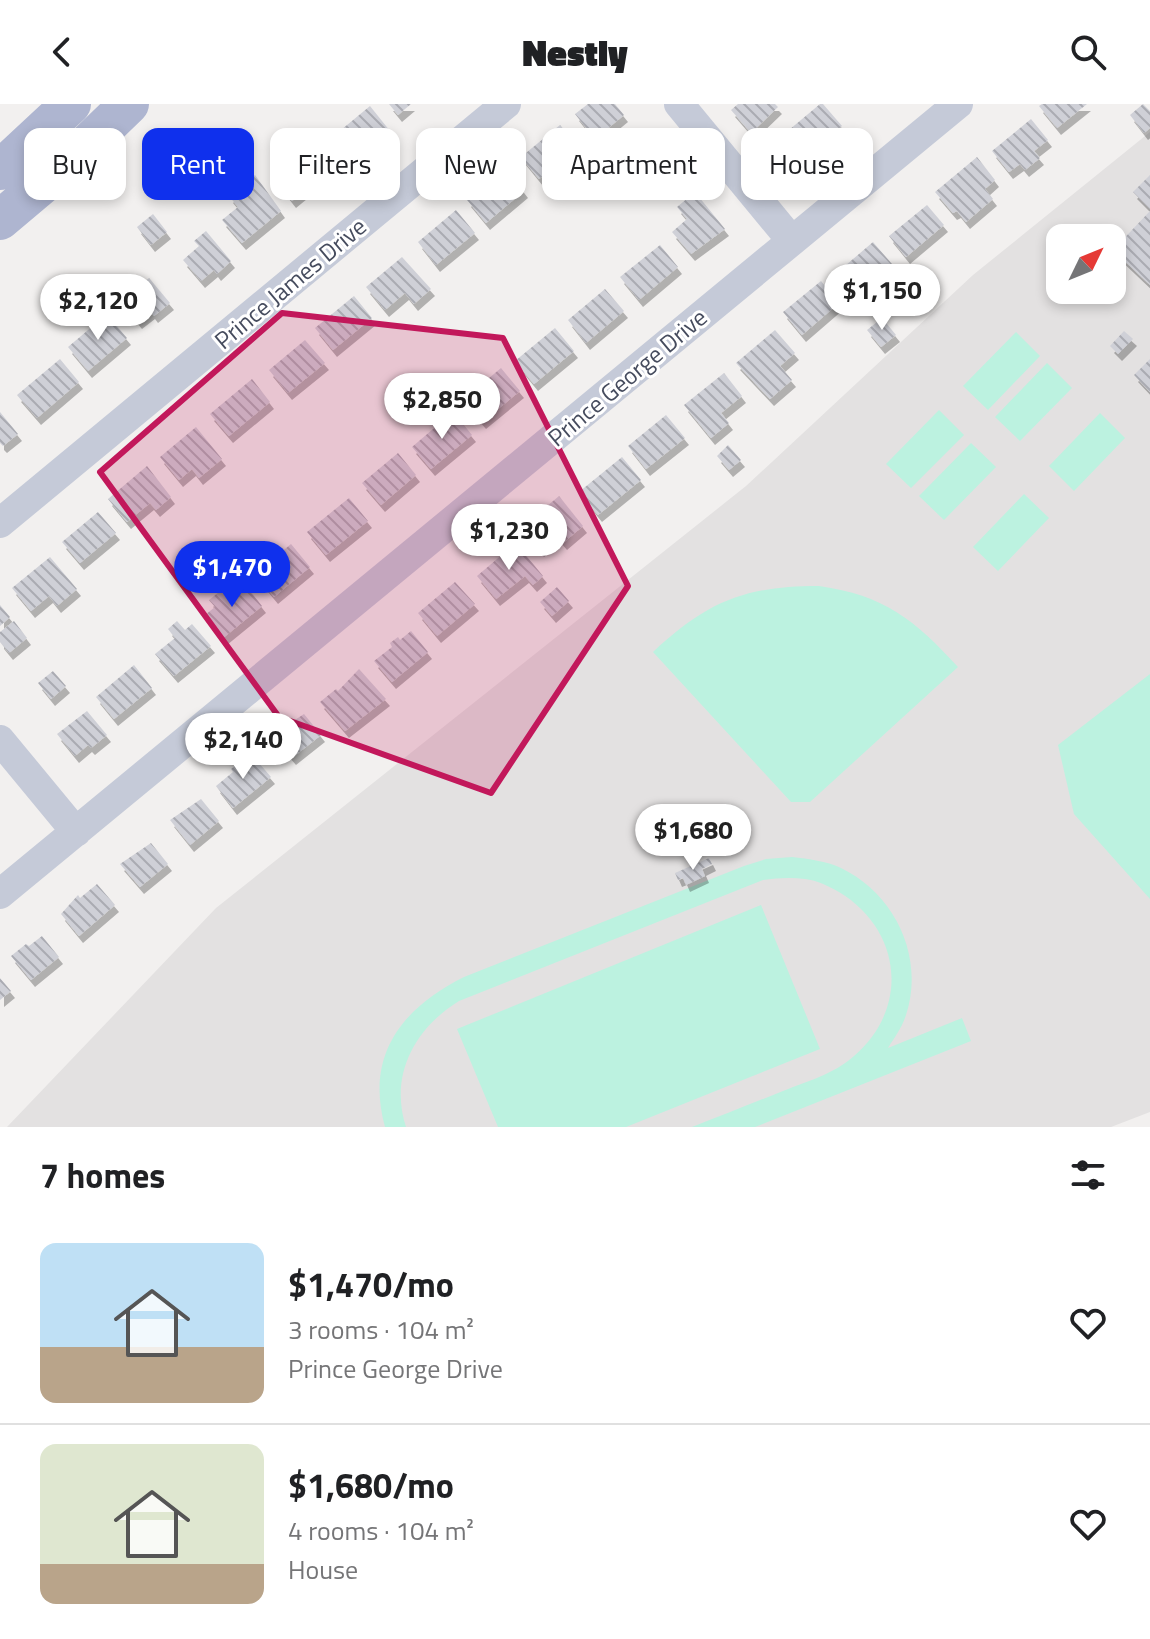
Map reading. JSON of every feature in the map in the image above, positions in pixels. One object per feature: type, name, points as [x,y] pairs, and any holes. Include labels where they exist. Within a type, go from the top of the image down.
[{"type":"main road","points":[[0,170],[71,104]]},
{"type":"main road","points":[[104,128],[129,104]]},
{"type":"main road","points":[[0,220],[24,200]]},
{"type":"street","points":[[94,128],[111,104]]},
{"type":"street","name":"Prince James Drive","points":[[0,523],[506,104]]},
{"type":"street","points":[[679,104],[792,241]]},
{"type":"street","name":"Prince George Drive","points":[[0,894],[958,104]]},
{"type":"street","points":[[0,740],[76,832]]},
{"type":"highlighted area","points":[[282,313],[503,338],[628,586],[491,793],[279,717],[100,472]]},
{"type":"shaded area","points":[[1150,132],[1150,1112],[1111,1127],[7,1127],[216,908],[746,486],[973,275]]},
{"type":"green space","points":[[1016,332],[1040,356],[988,410],[963,386]]},
{"type":"green space","points":[[1047,363],[1072,388],[1020,441],[995,417]]},
{"type":"green space","points":[[939,410],[964,435],[911,488],[886,464]]},
{"type":"green space","points":[[1100,413],[1125,438],[1074,491],[1049,466]]},
{"type":"green space","points":[[971,443],[996,467],[944,520],[919,496]]},
{"type":"green space","points":[[1024,494],[1049,518],[998,571],[973,547]]},
{"type":"green space","points":[[819,586],[862,596],[897,612],[958,667],[810,802],[791,802],[653,652],[691,621],[728,600],[769,589]]},
{"type":"green space","points":[[1150,674],[1150,899],[1074,814],[1058,745]]},
{"type":"green space","points":[[792,857],[829,864],[860,879],[877,894],[901,930],[908,950],[911,993],[904,1020],[888,1048],[962,1018],[971,1041],[755,1127],[692,1127],[838,1068],[872,1037],[884,1015],[890,993],[891,970],[886,948],[876,927],[860,908],[839,892],[814,881],[800,878],[763,880],[459,1001],[430,1025],[410,1055],[401,1089],[406,1127],[385,1127],[380,1078],[385,1056],[406,1019],[442,989],[464,977],[744,866],[766,859]]},
{"type":"green space","points":[[761,905],[820,1049],[626,1127],[498,1127],[457,1029]]},
{"type":"building","points":[[389,104],[411,104],[398,115]]},
{"type":"building","points":[[588,104],[615,104],[624,115],[608,128],[586,128],[575,114]]},
{"type":"building","points":[[738,104],[775,104],[778,107],[756,128],[747,128],[731,110]]},
{"type":"building","points":[[820,104],[842,126],[839,128],[791,128]]},
{"type":"building","points":[[1087,104],[1057,128],[1039,106]]},
{"type":"building","points":[[1143,104],[1150,111],[1150,128],[1144,133],[1130,115]]},
{"type":"building","points":[[370,106],[388,128],[343,128]]},
{"type":"building","points":[[1031,119],[1048,140],[1034,151],[1040,158],[1025,170],[1020,164],[1009,172],[992,151]]},
{"type":"building","points":[[542,140],[542,177],[539,179],[526,163],[526,153]]},
{"type":"building","points":[[977,157],[995,180],[985,189],[993,199],[966,222],[957,211],[953,213],[935,192]]},
{"type":"building","points":[[1150,175],[1150,209],[1133,192]]},
{"type":"building","points":[[254,176],[281,211],[242,243],[222,220],[238,207],[232,200],[254,200]]},
{"type":"building","points":[[467,200],[513,200],[486,223]]},
{"type":"building","points":[[685,200],[701,200],[725,229],[691,254],[672,232],[687,219],[677,207]]},
{"type":"building","points":[[927,205],[944,225],[906,257],[889,236]]},
{"type":"building","points":[[456,210],[475,233],[436,265],[418,242]]},
{"type":"building","points":[[1150,211],[1150,285],[1126,262],[1126,236]]},
{"type":"building","points":[[153,214],[167,232],[151,245],[137,227]]},
{"type":"building","points":[[206,231],[231,261],[217,274],[214,270],[201,281],[183,260],[199,246],[194,241]]},
{"type":"building","points":[[873,242],[892,264],[876,277],[883,285],[869,297],[863,289],[850,300],[832,277]]},
{"type":"building","points":[[660,245],[678,267],[639,300],[620,277]]},
{"type":"building","points":[[402,257],[431,289],[414,304],[405,293],[385,310],[366,287]]},
{"type":"building","points":[[149,278],[170,303],[154,316],[151,312],[138,322],[121,302]]},
{"type":"building","points":[[821,281],[839,303],[802,335],[783,312]]},
{"type":"building","points":[[605,289],[624,311],[586,343],[568,320]]},
{"type":"building","points":[[354,296],[372,318],[333,350],[315,328]]},
{"type":"building","points":[[107,314],[127,338],[88,371],[68,347]]},
{"type":"building","points":[[882,318],[896,335],[881,347],[867,330]]},
{"type":"building","points":[[555,328],[574,351],[534,384],[515,361]]},
{"type":"building","points":[[775,330],[795,353],[780,366],[792,380],[770,399],[736,363]]},
{"type":"building","points":[[1124,331],[1133,339],[1118,354],[1110,346]]},
{"type":"building","points":[[305,340],[325,363],[288,393],[269,370]]},
{"type":"building","points":[[60,359],[79,382],[37,418],[17,395]]},
{"type":"building","points":[[1150,359],[1150,392],[1134,375]]},
{"type":"building","points":[[501,368],[520,391],[482,422],[463,400],[467,396],[463,391],[471,384],[475,390]]},
{"type":"building","points":[[724,373],[742,396],[721,413],[729,423],[711,438],[684,405]]},
{"type":"building","points":[[252,379],[270,402],[229,436],[210,414]]},
{"type":"building","points":[[0,412],[18,434],[3,446],[0,443]]},
{"type":"building","points":[[453,412],[472,435],[431,469],[412,447]]},
{"type":"building","points":[[666,415],[685,438],[646,469],[628,446]]},
{"type":"building","points":[[196,427],[222,459],[199,478],[192,469],[179,480],[160,457]]},
{"type":"building","points":[[728,445],[741,460],[729,470],[717,456]]},
{"type":"building","points":[[398,453],[416,475],[381,505],[362,483]]},
{"type":"building","points":[[622,457],[641,480],[598,515],[579,492]]},
{"type":"building","points":[[147,466],[171,497],[156,510],[150,503],[127,522],[108,499]]},
{"type":"building","points":[[559,496],[583,526],[563,543],[557,536],[540,550],[521,528]]},
{"type":"building","points":[[349,498],[368,521],[326,555],[307,532]]},
{"type":"building","points":[[98,512],[116,533],[80,563],[62,542]]},
{"type":"building","points":[[516,543],[543,576],[533,585],[525,576],[496,599],[477,576]]},
{"type":"building","points":[[291,544],[310,567],[274,597],[255,574]]},
{"type":"building","points":[[50,557],[77,589],[57,606],[49,596],[31,611],[12,588]]},
{"type":"building","points":[[455,582],[475,604],[437,636],[418,613]]},
{"type":"building","points":[[244,583],[262,606],[223,638],[205,615],[215,607],[209,600],[224,588],[229,595]]},
{"type":"building","points":[[557,587],[569,601],[552,616],[540,602]]},
{"type":"building","points":[[0,605],[10,617],[0,626]]},
{"type":"building","points":[[14,621],[27,638],[9,653],[0,642],[0,632]]},
{"type":"building","points":[[177,621],[185,630],[192,624],[211,646],[174,676],[155,654],[175,638],[168,629]]},
{"type":"building","points":[[411,631],[428,652],[392,682],[374,661],[392,647],[390,643]]},
{"type":"building","points":[[134,665],[152,688],[114,719],[96,697]]},
{"type":"building","points":[[359,669],[386,699],[345,731],[320,702],[336,689],[338,691]]},
{"type":"building","points":[[53,671],[66,686],[51,699],[38,683]]},
{"type":"building","points":[[87,711],[107,735],[75,756],[57,734]]},
{"type":"building","points":[[304,714],[321,735],[292,758],[272,735]]},
{"type":"building","points":[[253,756],[271,777],[233,808],[216,786],[233,772],[231,769],[239,763],[241,766]]},
{"type":"building","points":[[201,799],[219,821],[190,845],[170,820]]},
{"type":"building","points":[[151,843],[168,864],[140,887],[120,864]]},
{"type":"building","points":[[709,858],[712,864],[702,869],[705,876],[686,885],[683,878],[678,880],[675,873]]},
{"type":"building","points":[[97,884],[115,905],[79,936],[61,914],[78,895],[80,898]]},
{"type":"building","points":[[42,936],[59,957],[31,980],[11,956]]},
{"type":"building","points":[[0,978],[11,991],[0,1000]]}]
